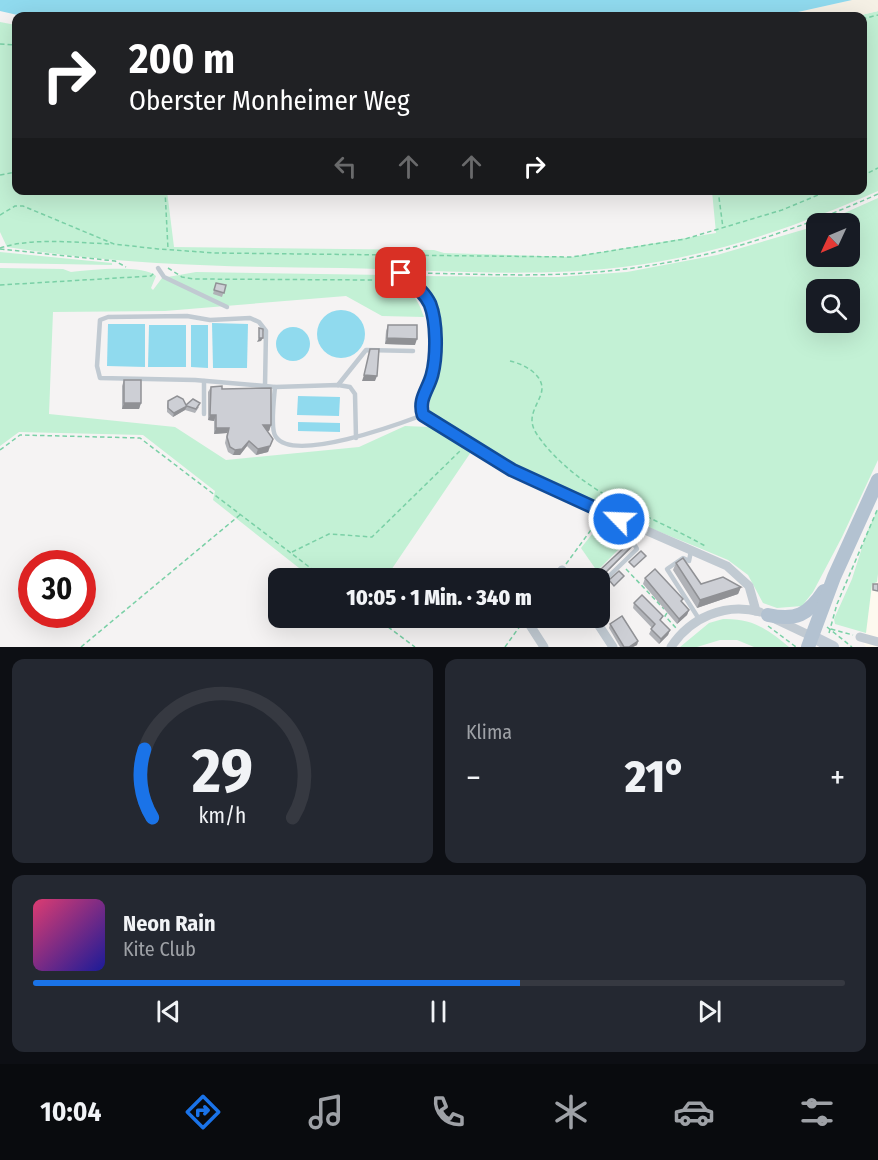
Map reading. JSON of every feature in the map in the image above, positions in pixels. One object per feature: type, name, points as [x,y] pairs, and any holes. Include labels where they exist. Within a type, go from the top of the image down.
[{"type":"main road","points":[[833,647],[809,641],[834,577],[878,480]]},
{"type":"main road","points":[[764,617],[791,618],[806,612],[834,577]]},
{"type":"street","points":[[398,273],[420,290],[429,304],[433,320],[434,362],[422,399],[423,415],[512,470],[633,526],[727,566],[749,586],[764,617]]},
{"type":"street","points":[[671,647],[682,633],[699,619],[716,612],[764,617],[809,641]]},
{"type":"street","points":[[532,628],[544,647]]},
{"type":"street","points":[[601,628],[613,647]]},
{"type":"street","points":[[860,637],[878,642]]},
{"type":"lane","points":[[158,268],[164,277],[227,307]]},
{"type":"lane","points":[[265,386],[266,331],[259,321],[250,318],[210,320],[187,316],[108,317],[100,320],[97,366],[100,378],[204,381],[274,387],[338,385],[350,387],[355,394],[356,438]]},
{"type":"lane","points":[[338,385],[366,350],[413,351]]},
{"type":"lane","points":[[204,381],[204,414]]},
{"type":"lane","points":[[274,387],[274,434],[278,441],[336,444],[423,415]]},
{"type":"lane","points":[[610,575],[638,549],[631,539],[633,526]]},
{"type":"lane","points":[[691,551],[689,561],[683,558],[667,569],[699,619]]},
{"type":"path","points":[[168,268],[182,276],[194,279],[375,280],[388,278],[398,273],[539,275],[620,270],[770,238],[878,194]]},
{"type":"path","points":[[165,195],[168,250]]},
{"type":"path","points":[[719,195],[723,229]]},
{"type":"path","points":[[0,248],[23,243],[114,244],[216,254],[572,257],[658,245],[723,229],[782,210],[818,195]]},
{"type":"path","points":[[0,215],[15,206],[23,206],[114,244]]},
{"type":"path","points":[[0,248],[115,261],[126,267]]},
{"type":"path","points":[[410,255],[413,273]]},
{"type":"path","points":[[0,285],[152,276],[158,268]]},
{"type":"path","points":[[510,361],[523,365],[539,379],[542,388],[533,413],[534,429],[563,464],[614,502],[710,549]]},
{"type":"path","points":[[0,450],[20,435],[140,438],[311,568]]},
{"type":"path","points":[[291,552],[330,534],[372,537],[469,442]]},
{"type":"path","points":[[860,637],[830,629],[830,624],[878,508]]},
{"type":"path","points":[[563,568],[604,512]]},
{"type":"path","points":[[81,647],[241,514]]},
{"type":"path","points":[[622,564],[668,613],[665,616],[682,633]]},
{"type":"path","points":[[764,617],[796,647]]},
{"type":"path","points":[[389,628],[415,647]]},
{"type":"path","points":[[505,647],[519,628]]},
{"type":"shaded area","points":[[878,574],[878,647],[866,647],[864,644],[872,584],[877,582]]},
{"type":"green space","points":[[878,11],[878,191],[826,213],[806,213],[806,221],[721,248],[623,267],[518,273],[216,266],[91,258],[7,247],[0,232],[0,22],[12,24],[12,195],[168,195],[174,247],[434,250],[444,253],[571,257],[716,233],[712,195],[867,195],[867,14]]},
{"type":"green space","points":[[878,198],[878,460],[842,537],[813,592],[802,606],[777,608],[763,603],[748,575],[728,560],[535,478],[463,436],[430,411],[430,400],[439,362],[439,322],[432,297],[418,276],[558,277],[627,272],[717,255],[806,229],[806,267],[860,267],[860,213],[844,213]]},
{"type":"green space","points":[[0,252],[112,263],[112,265],[0,263]]},
{"type":"green space","points":[[0,268],[63,269],[71,272],[128,269],[149,272],[156,276],[151,288],[153,290],[162,278],[196,272],[386,275],[410,292],[418,302],[424,317],[382,316],[346,296],[165,311],[53,312],[49,414],[175,427],[226,460],[359,447],[405,426],[430,427],[471,452],[392,568],[299,568],[213,500],[215,491],[143,435],[19,432],[0,446]]},
{"type":"green space","points":[[878,509],[878,574],[877,582],[872,584],[866,633],[835,624],[834,619],[852,579],[867,532]]},
{"type":"green space","points":[[604,519],[627,530],[627,541],[600,568],[595,568],[581,548]]},
{"type":"green space","points":[[723,619],[743,620],[759,626],[789,647],[754,647],[737,640],[720,640],[697,647],[680,647],[709,623]]},
{"type":"sand","points":[[852,0],[878,0],[878,11],[867,14],[799,12]]},
{"type":"water","points":[[0,0],[852,0],[798,12],[12,14],[0,11]]},
{"type":"water","points":[[341,310],[358,317],[365,334],[358,351],[341,358],[324,351],[317,334],[324,317]]},
{"type":"water","points":[[212,323],[248,324],[247,368],[213,368]]},
{"type":"water","points":[[108,324],[145,324],[145,367],[107,366]]},
{"type":"water","points":[[149,325],[186,325],[186,367],[148,367]]},
{"type":"water","points":[[191,325],[208,325],[208,368],[191,367]]},
{"type":"water","points":[[293,327],[305,332],[310,344],[305,356],[293,361],[281,356],[276,344],[281,332]]},
{"type":"water","points":[[298,396],[340,397],[339,416],[297,415]]},
{"type":"water","points":[[298,422],[340,423],[340,432],[298,431]]},
{"type":"building","points":[[216,283],[226,285],[224,293],[214,290]]},
{"type":"building","points":[[388,325],[417,325],[417,339],[387,338]]},
{"type":"building","points":[[259,328],[263,329],[263,338],[259,338]]},
{"type":"building","points":[[370,349],[379,349],[377,376],[364,375]]},
{"type":"building","points":[[124,380],[141,380],[141,403],[124,403]]},
{"type":"building","points":[[222,386],[222,389],[271,388],[271,425],[263,425],[273,439],[270,446],[258,449],[249,441],[242,449],[235,450],[230,447],[227,437],[229,428],[216,428],[216,415],[210,415],[211,387]]},
{"type":"building","points":[[177,396],[183,399],[186,405],[193,399],[200,403],[196,409],[187,406],[174,413],[168,408],[168,401]]},
{"type":"building","points":[[629,543],[632,546],[610,568],[602,568]]},
{"type":"building","points":[[641,551],[646,556],[634,567],[629,562]]},
{"type":"building","points":[[683,558],[701,584],[723,577],[741,587],[700,600],[676,563]]},
{"type":"building","points":[[655,569],[683,599],[681,601],[689,610],[679,619],[645,578]]},
{"type":"building","points":[[619,571],[624,576],[614,586],[610,579]]},
{"type":"building","points":[[873,584],[878,584],[878,591],[873,590]]},
{"type":"building","points":[[642,595],[663,616],[660,620],[670,630],[661,639],[651,629],[655,624],[634,603]]},
{"type":"building","points":[[622,616],[638,641],[629,647],[624,647],[610,624]]},
{"type":"route","points":[[401,273],[420,290],[429,304],[433,320],[434,362],[422,399],[423,415],[512,470],[619,519]]}]
